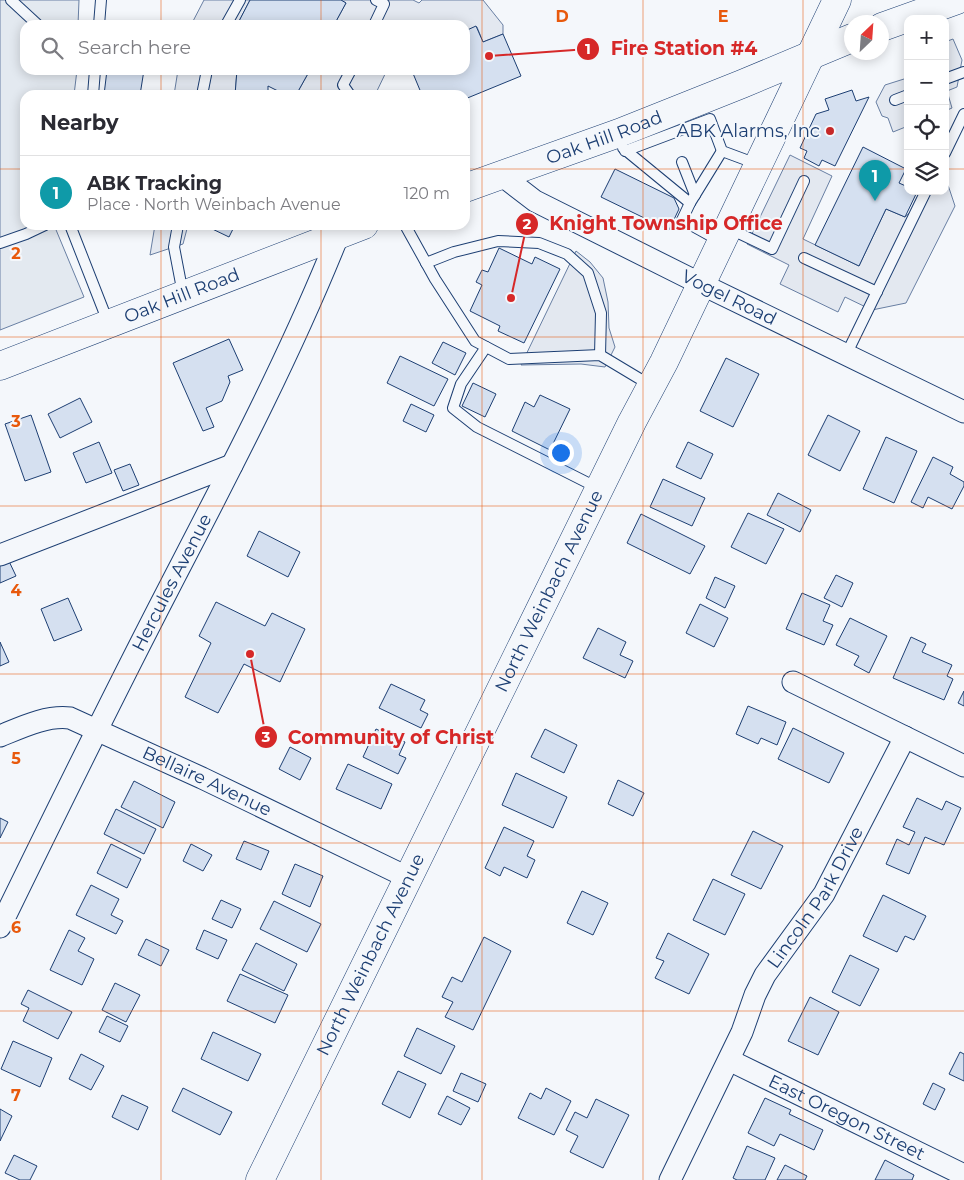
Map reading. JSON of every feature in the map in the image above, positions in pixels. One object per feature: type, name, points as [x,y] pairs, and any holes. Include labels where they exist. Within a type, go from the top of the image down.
[{"type":"main road","name":"North Weinbach Avenue","points":[[260,1180],[701,284],[836,0]]},
{"type":"main road","points":[[889,25],[958,0]]},
{"type":"main road","name":"Oak Hill Road","points":[[470,186],[500,174],[618,143],[708,109],[809,56],[844,41]]},
{"type":"main road","name":"Oak Hill Road","points":[[0,366],[352,230]]},
{"type":"street","name":"Vogel Road","points":[[500,174],[535,201],[964,412]]},
{"type":"street","name":"Hercules Avenue","points":[[0,927],[96,729],[272,387],[338,236]]},
{"type":"street","points":[[0,555],[232,465]]},
{"type":"street","points":[[793,682],[964,766]]},
{"type":"street","name":"Bellaire Avenue","points":[[0,736],[50,718],[60,716],[70,718],[408,878]]},
{"type":"street","name":"Lincoln Park Drive","points":[[670,1180],[742,1032],[755,995],[765,974],[824,894],[904,737]]},
{"type":"street","name":"East Oregon Street","points":[[729,1060],[964,1174]]},
{"type":"lane","points":[[11,0],[33,20]]},
{"type":"lane","points":[[99,20],[101,0]]},
{"type":"lane","points":[[229,20],[240,0]]},
{"type":"lane","points":[[376,0],[384,4],[376,20]]},
{"type":"lane","points":[[949,78],[964,72]]},
{"type":"lane","points":[[93,90],[95,75]]},
{"type":"lane","points":[[203,90],[206,75]]},
{"type":"lane","points":[[346,90],[343,85],[348,75]]},
{"type":"lane","points":[[895,100],[904,97]]},
{"type":"lane","points":[[618,143],[673,135],[708,109],[722,151],[682,220],[772,250],[804,180]]},
{"type":"lane","points":[[946,150],[964,114]]},
{"type":"lane","points":[[618,143],[693,199]]},
{"type":"lane","points":[[722,151],[757,164]]},
{"type":"lane","points":[[682,162],[693,199]]},
{"type":"lane","points":[[846,355],[924,195]]},
{"type":"lane","points":[[0,243],[34,230]]},
{"type":"lane","points":[[72,230],[109,324]]},
{"type":"lane","points":[[177,230],[174,247],[183,295]]},
{"type":"lane","points":[[408,230],[475,341],[509,359],[600,355],[650,386]]},
{"type":"lane","points":[[426,263],[454,252],[498,241],[539,243],[567,254],[588,273],[601,313],[600,355]]},
{"type":"lane","points":[[804,258],[876,292]]},
{"type":"lane","points":[[486,347],[460,384],[453,408],[477,427],[599,488]]},
{"type":"shaded area","points":[[0,0],[79,0],[78,20],[20,20],[20,75],[76,75],[75,90],[20,90],[20,230],[56,230],[84,297],[0,330]]},
{"type":"shaded area","points":[[204,0],[250,0],[240,20],[194,20]]},
{"type":"shaded area","points":[[341,0],[413,0],[419,3],[422,0],[483,0],[503,25],[503,34],[483,42],[477,27],[470,29],[470,20],[337,20],[346,3]]},
{"type":"shaded area","points":[[953,39],[962,60],[957,87],[949,90],[949,60],[949,40]]},
{"type":"shaded area","points":[[177,75],[237,75],[235,90],[175,90]]},
{"type":"shaded area","points":[[307,75],[385,75],[377,90],[299,90]]},
{"type":"shaded area","points":[[904,79],[904,128],[893,132],[888,118],[882,116],[876,102],[885,85]]},
{"type":"shaded area","points":[[949,98],[952,108],[949,109]]},
{"type":"shaded area","points":[[790,155],[832,176],[803,239],[859,266],[886,209],[905,217],[929,195],[949,195],[949,188],[955,206],[906,303],[872,310],[845,297],[838,312],[780,284],[789,265],[747,244]]},
{"type":"shaded area","points":[[154,230],[187,230],[183,244],[150,255]]},
{"type":"shaded area","points":[[576,251],[590,262],[603,278],[608,302],[609,328],[615,347],[605,367],[581,364],[521,365]]},
{"type":"building","points":[[250,0],[341,0],[346,3],[337,20],[240,20]]},
{"type":"building","points":[[476,26],[483,42],[503,34],[521,76],[470,97],[470,90],[420,90],[414,75],[470,75],[470,29]]},
{"type":"building","points":[[106,75],[143,75],[141,90],[105,90]]},
{"type":"building","points":[[237,75],[307,75],[299,90],[276,90],[268,86],[268,90],[235,90]]},
{"type":"building","name":"ABK Alarms, Inc","points":[[852,90],[856,101],[869,97],[835,166],[822,160],[819,166],[804,158],[807,151],[800,148],[816,114],[829,110],[825,99]]},
{"type":"building","points":[[863,147],[904,168],[904,173],[899,183],[904,185],[904,195],[916,195],[905,217],[886,209],[859,266],[815,245]]},
{"type":"building","points":[[615,169],[674,198],[679,209],[669,230],[601,197]]},
{"type":"building","points":[[214,230],[232,230],[229,237]]},
{"type":"building","points":[[499,248],[532,264],[535,257],[560,269],[524,343],[498,331],[500,326],[470,311],[482,285],[476,282],[482,270],[488,272]]},
{"type":"building","points":[[229,339],[243,370],[228,376],[230,382],[222,401],[206,408],[214,427],[203,431],[173,363]]},
{"type":"building","points":[[443,342],[466,353],[455,375],[432,363]]},
{"type":"building","points":[[400,356],[448,379],[434,406],[387,383]]},
{"type":"building","points":[[726,358],[759,374],[733,427],[700,411]]},
{"type":"building","points":[[473,383],[496,394],[485,417],[462,406]]},
{"type":"building","points":[[540,395],[570,409],[550,450],[512,431],[525,402],[534,407]]},
{"type":"building","points":[[80,398],[92,422],[60,438],[48,414]]},
{"type":"building","points":[[411,404],[434,415],[426,432],[403,421]]},
{"type":"building","points":[[31,415],[51,472],[25,481],[5,424]]},
{"type":"building","points":[[828,415],[860,431],[840,471],[808,455]]},
{"type":"building","points":[[886,437],[917,451],[894,503],[863,489]]},
{"type":"building","points":[[99,442],[112,473],[86,483],[73,453]]},
{"type":"building","points":[[688,442],[713,454],[701,479],[676,467]]},
{"type":"building","points":[[933,457],[953,467],[950,474],[964,482],[964,486],[952,509],[928,497],[923,508],[911,502]]},
{"type":"building","points":[[130,464],[139,485],[123,491],[114,470]]},
{"type":"building","points":[[663,479],[705,498],[692,526],[650,507]]},
{"type":"building","points":[[778,493],[811,510],[800,532],[767,515]]},
{"type":"building","points":[[748,513],[784,529],[766,564],[731,547]]},
{"type":"building","points":[[641,514],[705,546],[690,574],[627,543]]},
{"type":"building","points":[[259,531],[300,552],[288,577],[247,556]]},
{"type":"building","points":[[7,557],[16,576],[0,583],[0,560]]},
{"type":"building","points":[[836,575],[853,583],[842,607],[824,598]]},
{"type":"building","points":[[715,577],[735,586],[725,608],[706,598]]},
{"type":"building","points":[[802,593],[830,605],[823,621],[833,625],[824,645],[786,629]]},
{"type":"building","points":[[68,598],[82,630],[54,641],[41,609]]},
{"type":"building","points":[[216,602],[265,626],[272,613],[305,629],[280,682],[244,664],[218,713],[185,697],[211,643],[199,636]]},
{"type":"building","points":[[700,604],[728,618],[714,647],[686,633]]},
{"type":"building","points":[[850,618],[887,636],[869,673],[854,665],[859,656],[836,645]]},
{"type":"building","points":[[598,628],[626,642],[620,655],[633,661],[625,678],[583,658]]},
{"type":"building","points":[[911,637],[926,644],[922,652],[952,665],[947,676],[953,679],[944,700],[893,678]]},
{"type":"building","points":[[0,642],[9,662],[0,666]]},
{"type":"building","points":[[391,684],[425,700],[420,710],[428,714],[421,728],[379,708]]},
{"type":"building","points":[[964,691],[964,706],[958,703]]},
{"type":"building","points":[[748,706],[786,722],[777,745],[761,738],[758,744],[736,734]]},
{"type":"building","points":[[793,728],[844,753],[829,783],[778,759]]},
{"type":"building","points":[[376,729],[405,742],[399,755],[406,758],[398,774],[363,757]]},
{"type":"building","points":[[545,729],[577,745],[564,773],[531,757]]},
{"type":"building","points":[[290,747],[311,758],[300,780],[279,769]]},
{"type":"building","points":[[348,764],[392,784],[381,809],[336,789]]},
{"type":"building","points":[[516,773],[567,797],[553,828],[502,805]]},
{"type":"building","points":[[618,780],[644,793],[633,816],[608,804]]},
{"type":"building","points":[[134,781],[175,802],[163,828],[121,807]]},
{"type":"building","points":[[917,798],[942,810],[946,801],[961,808],[944,845],[925,837],[909,874],[886,864],[897,839],[909,845],[915,832],[903,827]]},
{"type":"building","points":[[116,809],[156,829],[144,854],[104,834]]},
{"type":"building","points":[[0,818],[8,822],[0,838]]},
{"type":"building","points":[[504,827],[534,841],[527,856],[535,860],[527,878],[504,867],[500,876],[485,868]]},
{"type":"building","points":[[753,831],[783,846],[761,889],[731,875]]},
{"type":"building","points":[[244,841],[269,851],[261,870],[236,859]]},
{"type":"building","points":[[111,844],[141,859],[127,888],[97,873]]},
{"type":"building","points":[[191,844],[212,855],[203,871],[183,861]]},
{"type":"building","points":[[295,864],[323,876],[310,907],[282,894]]},
{"type":"building","points":[[713,879],[745,894],[725,935],[693,920]]},
{"type":"building","points":[[91,885],[119,899],[111,915],[123,921],[116,934],[76,915]]},
{"type":"building","points":[[582,891],[608,903],[593,935],[567,923]]},
{"type":"building","points":[[883,895],[926,916],[914,940],[905,936],[897,952],[863,936]]},
{"type":"building","points":[[221,900],[241,909],[232,928],[212,919]]},
{"type":"building","points":[[274,901],[321,924],[307,952],[260,929]]},
{"type":"building","points":[[69,930],[85,938],[78,951],[94,959],[82,985],[50,970]]},
{"type":"building","points":[[204,930],[227,940],[218,959],[196,949]]},
{"type":"building","points":[[668,933],[709,954],[689,994],[655,978],[664,961],[656,958]]},
{"type":"building","points":[[484,937],[511,951],[473,1030],[445,1017],[453,1002],[442,997],[452,977],[462,982]]},
{"type":"building","points":[[146,939],[169,950],[161,966],[138,955]]},
{"type":"building","points":[[256,943],[297,964],[284,991],[242,970]]},
{"type":"building","points":[[850,955],[879,969],[860,1006],[832,992]]},
{"type":"building","points":[[240,974],[288,995],[275,1023],[227,1001]]},
{"type":"building","points":[[115,983],[140,995],[126,1022],[102,1010]]},
{"type":"building","points":[[28,990],[72,1012],[58,1039],[23,1021],[29,1008],[21,1004]]},
{"type":"building","points":[[810,997],[839,1012],[818,1055],[788,1041]]},
{"type":"building","points":[[107,1016],[128,1026],[120,1042],[99,1032]]},
{"type":"building","points":[[417,1028],[455,1046],[441,1074],[404,1056]]},
{"type":"building","points":[[213,1032],[261,1054],[248,1081],[201,1059]]},
{"type":"building","points":[[13,1041],[52,1058],[40,1087],[1,1069]]},
{"type":"building","points":[[960,1052],[964,1054],[964,1081],[949,1074]]},
{"type":"building","points":[[81,1054],[104,1066],[91,1090],[69,1079]]},
{"type":"building","points":[[398,1071],[426,1084],[410,1118],[382,1104]]},
{"type":"building","points":[[461,1073],[486,1084],[478,1102],[453,1091]]},
{"type":"building","points":[[933,1083],[945,1089],[935,1110],[923,1104]]},
{"type":"building","points":[[183,1088],[232,1112],[220,1135],[172,1111]]},
{"type":"building","points":[[546,1088],[571,1101],[554,1135],[518,1118],[530,1093],[541,1099]]},
{"type":"building","points":[[122,1095],[148,1107],[138,1130],[112,1117]]},
{"type":"building","points":[[447,1096],[470,1108],[461,1125],[438,1114]]},
{"type":"building","points":[[765,1098],[791,1110],[789,1114],[823,1130],[814,1150],[780,1134],[774,1146],[748,1133]]},
{"type":"building","points":[[596,1099],[629,1115],[603,1168],[570,1152],[578,1136],[566,1130],[575,1112],[587,1118]]},
{"type":"building","points":[[0,1109],[12,1116],[0,1141]]},
{"type":"building","points":[[747,1146],[775,1158],[765,1180],[737,1180],[733,1178]]},
{"type":"building","points":[[14,1155],[37,1166],[30,1180],[20,1180],[5,1173]]},
{"type":"building","points":[[885,1160],[914,1175],[912,1180],[875,1180]]},
{"type":"building","points":[[785,1165],[807,1176],[805,1180],[777,1180]]},
{"type":"place","name":"Fire Station #4","points":[[489,56]]},
{"type":"place","name":"ABK Alarms, Inc","points":[[830,131]]},
{"type":"place","name":"ABK Tracking","points":[[875,201]]},
{"type":"place","name":"Knight Township Office","points":[[511,298]]},
{"type":"place","name":"Community of Christ","points":[[250,654]]}]
